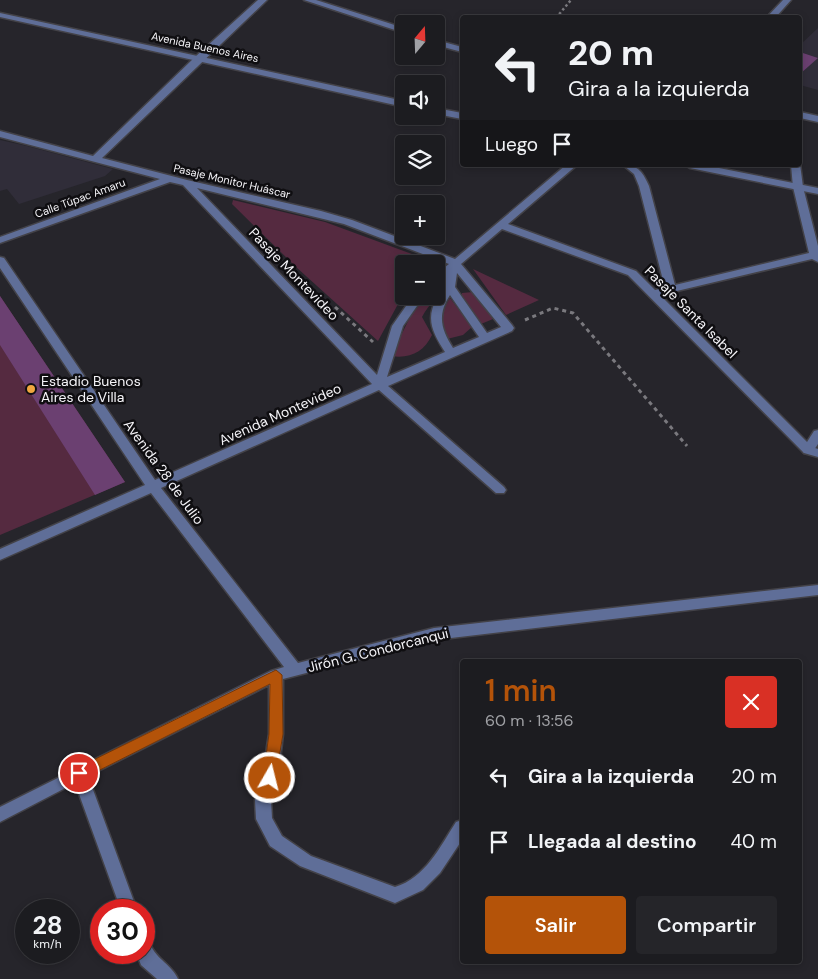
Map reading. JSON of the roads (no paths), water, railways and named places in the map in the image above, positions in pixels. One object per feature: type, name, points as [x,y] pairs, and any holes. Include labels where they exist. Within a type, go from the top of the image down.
[{"type":"street","points":[[95,159],[262,0]]},
{"type":"street","points":[[308,0],[395,28]]},
{"type":"street","points":[[773,15],[787,0]]},
{"type":"street","name":"Avenida Buenos Aires","points":[[0,15],[395,102]]},
{"type":"street","points":[[445,45],[460,49]]},
{"type":"street","points":[[445,113],[460,116]]},
{"type":"street","points":[[802,115],[818,118]]},
{"type":"street","name":"Pasaje Monitor Huáscar","points":[[0,134],[186,184],[348,222],[454,262]]},
{"type":"street","points":[[445,271],[570,167]]},
{"type":"street","points":[[630,167],[638,173],[644,186],[670,288]]},
{"type":"street","points":[[700,167],[818,191]]},
{"type":"street","points":[[652,294],[670,288],[816,257],[798,187],[796,167]]},
{"type":"street","name":"Calle Túpac Amaru","points":[[0,240],[169,179]]},
{"type":"street","name":"Pasaje Montevideo","points":[[186,184],[380,385],[500,490]]},
{"type":"street","name":"Pasaje Santa Isabel","points":[[500,225],[587,254],[632,273],[813,451]]},
{"type":"street","name":"Avenida 28 de Julio","points":[[0,260],[153,487],[295,670]]},
{"type":"street","points":[[451,353],[436,330],[434,319],[442,298],[450,287],[454,262]]},
{"type":"street","name":"Avenida Montevideo","points":[[0,554],[508,328],[454,262]]},
{"type":"street","points":[[450,287],[485,338]]},
{"type":"street","points":[[380,385],[388,348],[410,305]]},
{"type":"street","points":[[813,451],[818,434]]},
{"type":"street","name":"Jirón G. Condorcanqui","points":[[0,815],[79,773],[276,675],[434,634],[818,590]]},
{"type":"street","points":[[276,675],[276,734],[270,778],[263,800],[264,819],[276,841],[306,861],[395,895],[408,892],[427,878],[460,829]]},
{"type":"street","points":[[79,773],[125,899]]},
{"type":"street","points":[[153,964],[170,979]]},
{"type":"place","name":"Estadio Buenos Aires de Villa","points":[[31,389]]}]
